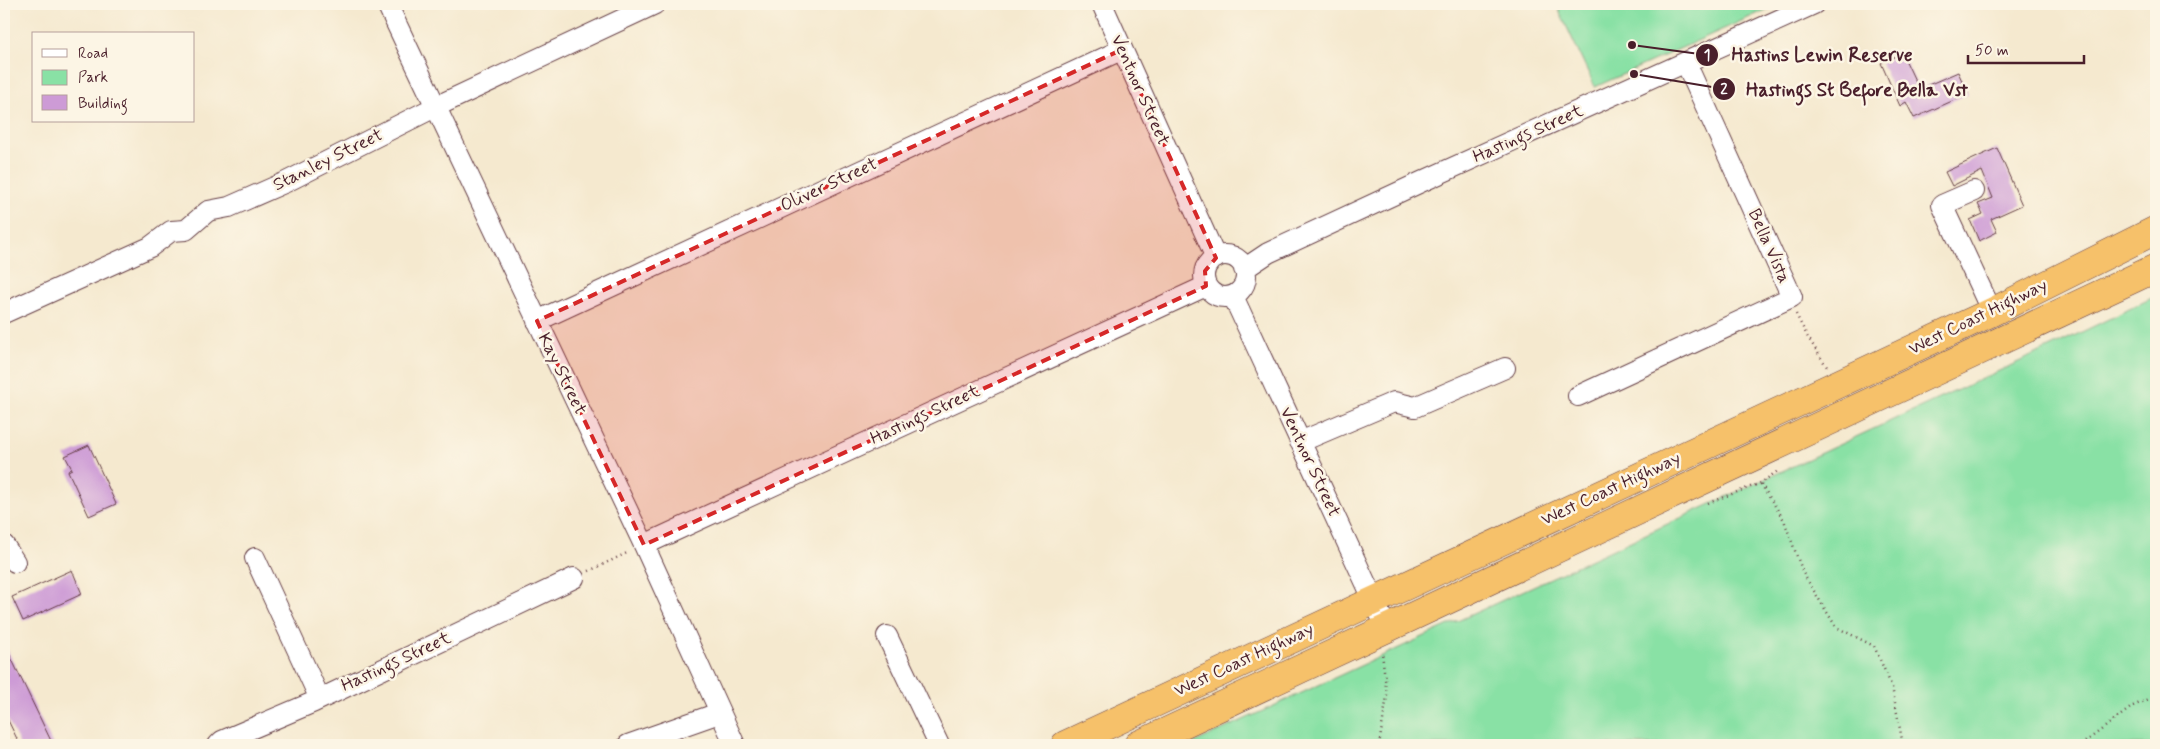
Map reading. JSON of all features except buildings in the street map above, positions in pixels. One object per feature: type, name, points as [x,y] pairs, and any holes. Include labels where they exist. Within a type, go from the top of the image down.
[{"type":"highway","name":"West Coast Highway","points":[[1065,745],[1373,599],[1992,312],[2156,230]]},
{"type":"highway","name":"West Coast Highway","points":[[1138,745],[1384,640],[1757,455],[2156,268]]},
{"type":"highway","points":[[1714,442],[1749,440],[1757,455]]},
{"type":"street","name":"Kay Street","points":[[387,4],[644,545],[735,745]]},
{"type":"street","name":"Stanley Street","points":[[4,313],[150,247],[171,231],[186,230],[208,211],[229,207],[286,182],[435,107],[655,4]]},
{"type":"street","name":"Ventnor Street","points":[[1102,4],[1121,50],[1216,258]]},
{"type":"street","name":"Hastings Street","points":[[1244,269],[1268,254],[1403,190],[1814,4]]},
{"type":"street","name":"Oliver Street","points":[[537,321],[1121,50]]},
{"type":"street","name":"Bella Vista","points":[[1578,396],[1792,296],[1686,63]]},
{"type":"street","points":[[1974,191],[1942,205],[1992,312]]},
{"type":"street","points":[[1222,256],[1234,258],[1244,269],[1246,276],[1244,286],[1233,296],[1223,297],[1214,294],[1206,286],[1205,271],[1208,264],[1216,258],[1222,256]]},
{"type":"street","name":"Hastings Street","points":[[644,545],[1206,286]]},
{"type":"street","name":"Ventnor Street","points":[[1233,296],[1373,599],[1384,640]]},
{"type":"street","points":[[1300,442],[1394,402],[1416,407],[1505,368]]},
{"type":"street","points":[[4,545],[16,562]]},
{"type":"street","points":[[255,558],[320,699]]},
{"type":"street","name":"Hastings Street","points":[[218,745],[222,741],[320,699],[574,578]]},
{"type":"street","points":[[887,636],[939,745]]},
{"type":"street","points":[[628,745],[720,712]]},
{"type":"path","points":[[1788,298],[1807,336],[1827,368]]},
{"type":"path","points":[[1761,484],[1784,520],[1803,573],[1836,627],[1874,646],[1892,687],[1903,745]]},
{"type":"path","points":[[574,578],[644,545]]},
{"type":"path","points":[[1379,745],[1387,696],[1384,640]]},
{"type":"path","points":[[2081,745],[2132,706],[2156,696]]},
{"type":"highlighted area","points":[[1121,50],[1216,258],[1205,271],[1206,286],[644,545],[537,321]]},
{"type":"green space","points":[[1556,4],[1779,4],[1595,87]]},
{"type":"green space","points":[[2156,296],[2156,745],[1189,745],[2053,346]]},
{"type":"place","name":"Hastins Lewin Reserve","points":[[1632,45]]},
{"type":"place","name":"Hastings St Before Bella Vst","points":[[1634,74]]}]
